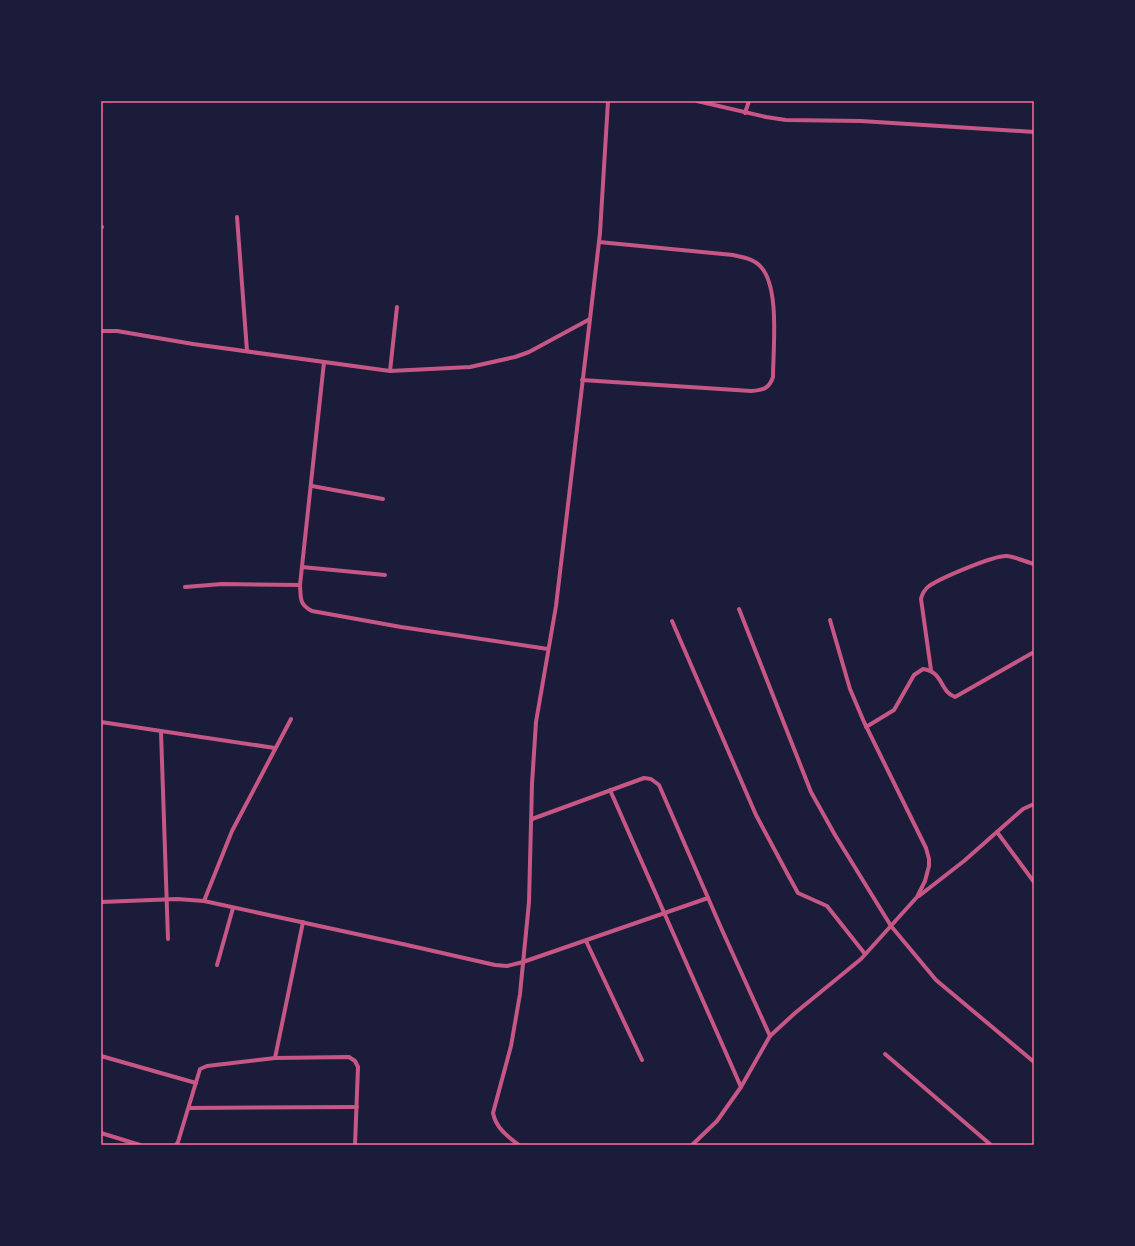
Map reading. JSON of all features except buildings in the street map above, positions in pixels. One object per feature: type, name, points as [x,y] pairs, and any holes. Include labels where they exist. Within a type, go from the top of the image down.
[{"type":"street","points":[[519,1145],[501,1131],[495,1122],[493,1113],[511,1046],[523,962],[529,902],[536,722],[556,606],[599,242],[608,101]]},
{"type":"street","points":[[697,101],[745,113],[786,120],[861,121],[1034,132]]},
{"type":"street","points":[[745,113],[749,101]]},
{"type":"street","points":[[237,217],[247,351]]},
{"type":"street","points":[[582,380],[751,391],[765,389],[770,385],[773,377],[773,292],[768,277],[761,267],[749,258],[733,255],[599,242]]},
{"type":"street","points":[[390,371],[397,307]]},
{"type":"street","points":[[101,331],[117,331],[390,371],[470,367],[515,357],[529,352],[590,319]]},
{"type":"street","points":[[324,362],[312,486],[300,585],[301,600],[304,607],[312,611],[401,627],[548,649]]},
{"type":"street","points":[[312,486],[383,499]]},
{"type":"street","points":[[931,670],[921,599],[923,592],[929,586],[955,573],[997,558],[1006,556],[1034,564]]},
{"type":"street","points":[[302,568],[385,575]]},
{"type":"street","points":[[185,587],[215,584],[300,585]]},
{"type":"street","points":[[739,609],[811,792],[835,836],[891,926],[936,980],[1034,1062]]},
{"type":"street","points":[[830,620],[850,689],[866,727],[890,772],[930,859],[925,881],[917,897]]},
{"type":"street","points":[[672,621],[756,815],[798,893],[827,906],[866,954]]},
{"type":"street","points":[[866,727],[894,710],[914,676],[923,669],[931,670],[937,675],[949,694],[955,697],[1034,652]]},
{"type":"street","points":[[204,901],[232,831],[291,719]]},
{"type":"street","points":[[101,722],[275,748]]},
{"type":"street","points":[[161,732],[165,900],[168,939]]},
{"type":"street","points":[[532,819],[644,778],[651,779],[659,785],[770,1036]]},
{"type":"street","points":[[610,790],[741,1087]]},
{"type":"street","points":[[692,1145],[717,1121],[741,1087],[770,1036],[795,1013],[866,954],[917,897],[1023,809],[1034,804]]},
{"type":"street","points":[[997,832],[1034,882]]},
{"type":"street","points":[[101,902],[165,900],[204,901],[495,965],[506,966],[523,962],[586,941],[708,898]]},
{"type":"street","points":[[217,965],[233,908]]},
{"type":"street","points":[[275,1058],[303,922]]},
{"type":"street","points":[[586,941],[642,1060]]},
{"type":"street","points":[[886,1054],[991,1145]]},
{"type":"street","points":[[101,1056],[196,1083]]},
{"type":"street","points":[[176,1145],[189,1108],[200,1069],[207,1066],[275,1058],[349,1057],[355,1061],[358,1067],[355,1145]]},
{"type":"street","points":[[189,1108],[357,1107]]},
{"type":"street","points":[[101,1133],[140,1145]]}]
